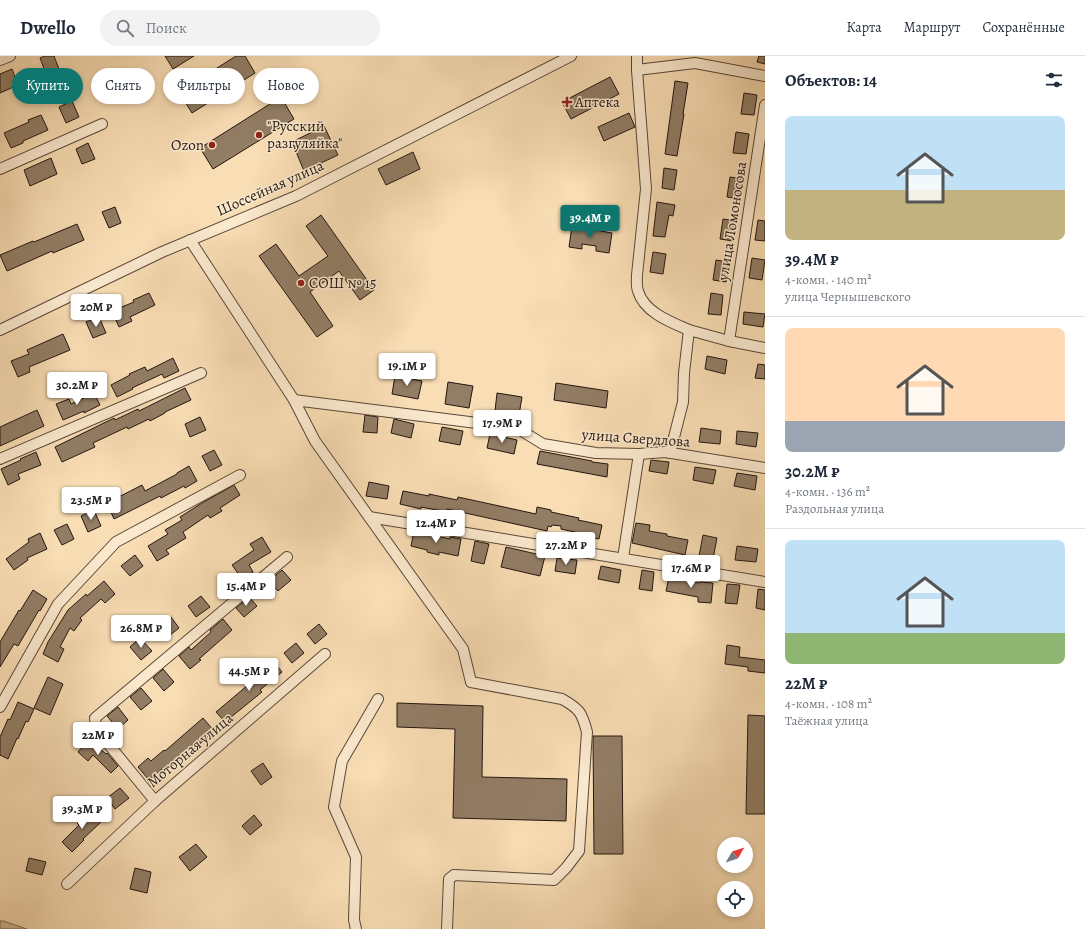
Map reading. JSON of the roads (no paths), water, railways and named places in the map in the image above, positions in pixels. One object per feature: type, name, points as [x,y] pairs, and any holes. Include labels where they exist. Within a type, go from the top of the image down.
[{"type":"street","points":[[0,60],[10,56]]},
{"type":"street","name":"Шоссейная улица","points":[[0,330],[162,252],[296,196],[571,56]]},
{"type":"street","points":[[637,56],[646,189],[637,275],[637,289],[643,302],[653,311],[676,325],[729,341],[765,348]]},
{"type":"street","points":[[637,70],[695,63],[765,76]]},
{"type":"street","name":"улица Ломоносова","points":[[729,341],[765,105]]},
{"type":"street","points":[[0,169],[102,124]]},
{"type":"street","points":[[190,240],[294,400],[315,441],[464,649],[471,682],[562,699],[575,706],[584,717],[587,732],[579,851],[566,868],[554,880],[454,875],[449,879],[447,929]]},
{"type":"street","points":[[670,453],[683,402],[684,373],[689,330]]},
{"type":"street","points":[[0,459],[200,373]]},
{"type":"street","name":"улица Свердлова","points":[[294,400],[517,428],[543,444],[596,453],[670,453],[765,468]]},
{"type":"street","points":[[623,558],[639,454]]},
{"type":"street","points":[[0,707],[58,604],[116,542],[240,475]]},
{"type":"street","points":[[369,517],[765,582]]},
{"type":"street","name":"Моторная улица","points":[[287,557],[95,718],[96,730],[155,801],[325,654]]},
{"type":"street","points":[[356,929],[354,920],[356,857],[334,807],[342,761],[378,699]]},
{"type":"street","points":[[67,884],[155,801]]},
{"type":"place","name":"Аптека","points":[[567,102]]},
{"type":"place","name":"\"Русский разгуляйка\"","points":[[259,135]]},
{"type":"place","name":"Ozon","points":[[212,145]]},
{"type":"place","name":"СОШ № 15","points":[[301,283]]}]
